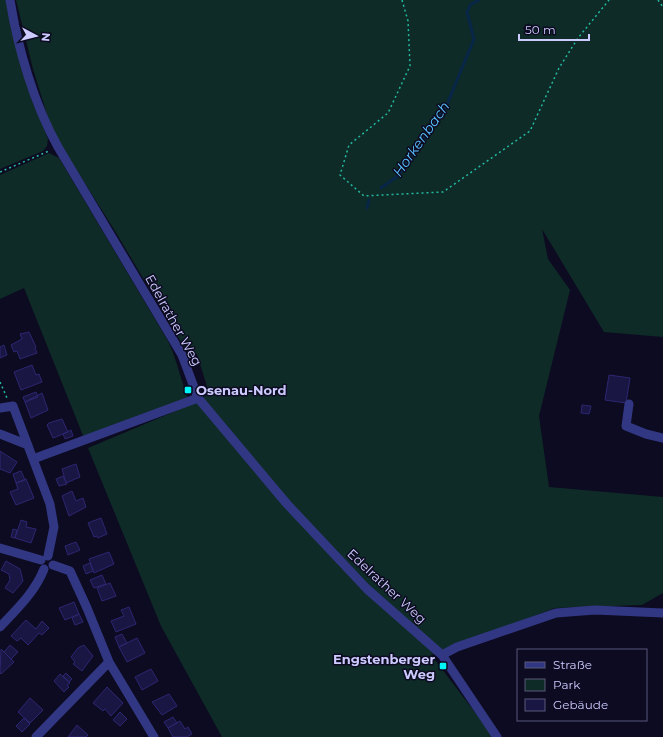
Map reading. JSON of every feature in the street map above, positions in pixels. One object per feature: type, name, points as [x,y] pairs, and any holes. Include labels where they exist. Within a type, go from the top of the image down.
[{"type":"street","name":"Edelrather Weg","points":[[10,0],[35,98],[41,115],[58,147],[182,356],[198,398],[286,504],[362,584],[442,655],[497,737]]},
{"type":"street","points":[[33,460],[86,441],[134,420],[165,411],[198,398]]},
{"type":"street","points":[[629,404],[626,426],[646,434],[663,438]]},
{"type":"street","points":[[0,408],[12,406],[50,504],[54,527],[46,562],[39,582],[26,600],[0,627]]},
{"type":"street","points":[[0,434],[28,445]]},
{"type":"street","points":[[0,548],[70,571],[88,608],[109,662],[154,737]]},
{"type":"street","points":[[442,655],[457,647],[556,613],[595,610],[663,613]]},
{"type":"street","points":[[36,737],[109,662]]},
{"type":"path","points":[[402,0],[408,21],[410,66],[388,113],[349,145],[340,175],[364,196],[443,192],[530,131],[559,68],[578,38],[609,0]]},
{"type":"path","points":[[658,0],[663,7]]},
{"type":"path","points":[[0,172],[58,147]]},
{"type":"path","points":[[0,382],[12,406]]},
{"type":"green space","points":[[0,0],[6,0],[31,98],[48,139],[47,146],[43,151],[0,169]]},
{"type":"green space","points":[[16,0],[663,0],[663,337],[604,332],[542,229],[548,259],[570,290],[539,416],[549,487],[663,497],[663,593],[642,605],[555,608],[431,655],[494,737],[222,737],[161,626],[88,448],[197,402],[209,393],[197,354],[190,357],[115,231],[52,131],[33,69]]},
{"type":"green space","points":[[49,153],[59,158],[168,341],[189,401],[84,438],[24,288],[0,299],[0,175]]},
{"type":"building","points":[[29,332],[36,347],[37,353],[20,359],[17,351],[14,352],[11,345],[22,339],[20,334]]},
{"type":"building","points":[[4,345],[7,355],[0,358],[0,347]]},
{"type":"building","points":[[32,365],[36,375],[39,374],[42,382],[21,390],[14,372]]},
{"type":"building","points":[[609,375],[630,378],[626,403],[605,400]]},
{"type":"building","points":[[36,392],[38,397],[25,402],[23,397]]},
{"type":"building","points":[[42,393],[48,410],[31,418],[25,402]]},
{"type":"building","points":[[582,405],[591,406],[589,414],[581,413]]},
{"type":"building","points":[[62,419],[68,432],[53,438],[47,425]]},
{"type":"building","points":[[71,430],[73,436],[65,439],[63,434]]},
{"type":"building","points":[[0,451],[17,462],[10,473],[0,469]]},
{"type":"building","points":[[76,464],[80,477],[66,483],[62,469]]},
{"type":"building","points":[[21,471],[25,480],[16,483],[13,474]]},
{"type":"building","points":[[63,476],[67,484],[59,486],[56,479]]},
{"type":"building","points":[[26,479],[34,498],[16,505],[10,492],[18,489],[16,483]]},
{"type":"building","points":[[72,491],[76,501],[83,498],[86,507],[69,516],[62,496]]},
{"type":"building","points":[[101,518],[107,534],[98,538],[97,536],[94,537],[88,523]]},
{"type":"building","points":[[21,520],[27,522],[26,527],[36,529],[31,543],[15,538]]},
{"type":"building","points":[[13,529],[17,530],[15,538],[11,537]]},
{"type":"building","points":[[76,542],[80,550],[68,555],[65,546]]},
{"type":"building","points":[[109,552],[114,564],[94,573],[89,559]]},
{"type":"building","points":[[6,561],[20,569],[23,581],[13,593],[5,588],[10,580],[9,574],[1,570]]},
{"type":"building","points":[[90,563],[93,571],[86,574],[83,566]]},
{"type":"building","points":[[102,575],[106,584],[94,588],[90,580]]},
{"type":"building","points":[[110,583],[116,596],[102,601],[97,588]]},
{"type":"building","points":[[74,602],[79,614],[65,620],[59,608]]},
{"type":"building","points":[[129,607],[136,624],[116,632],[111,621],[124,616],[121,610]]},
{"type":"building","points":[[79,614],[83,622],[75,625],[72,618]]},
{"type":"building","points":[[26,620],[36,629],[42,621],[49,628],[42,635],[39,633],[28,645],[21,638],[17,641],[11,636]]},
{"type":"building","points":[[122,634],[127,643],[119,647],[115,637]]},
{"type":"building","points":[[137,638],[145,653],[127,662],[119,647]]},
{"type":"building","points":[[10,645],[18,652],[11,659],[4,652]]},
{"type":"building","points":[[84,645],[93,656],[82,671],[73,664],[75,662],[71,657],[78,648]]},
{"type":"building","points":[[1,649],[14,662],[1,674],[0,673]]},
{"type":"building","points":[[151,669],[158,681],[142,690],[135,677]]},
{"type":"building","points":[[66,673],[72,679],[69,682],[63,676]]},
{"type":"building","points":[[60,674],[70,683],[67,685],[69,687],[64,692],[54,681]]},
{"type":"building","points":[[107,687],[123,703],[111,716],[105,709],[103,711],[93,703]]},
{"type":"building","points":[[169,694],[177,706],[162,715],[152,702]]},
{"type":"building","points":[[30,698],[43,710],[30,723],[18,712]]},
{"type":"building","points":[[120,712],[127,719],[120,726],[113,720]]},
{"type":"building","points":[[173,717],[177,723],[168,728],[164,722]]},
{"type":"building","points":[[24,718],[30,724],[22,732],[16,726]]},
{"type":"building","points":[[180,721],[185,729],[188,727],[192,734],[187,737],[173,737],[168,728]]},
{"type":"building","points":[[77,725],[88,735],[86,737],[68,737]]},
{"type":"waterway","name":"Horkenbach","points":[[381,188],[398,176],[446,107],[474,39],[467,12],[470,5],[479,0]]},
{"type":"waterway","name":"Horkenbach","points":[[367,208],[369,200]]},
{"type":"place","name":"Osenau-Nord","points":[[188,390]]},
{"type":"place","name":"Engstenberger Weg","points":[[443,666]]}]
